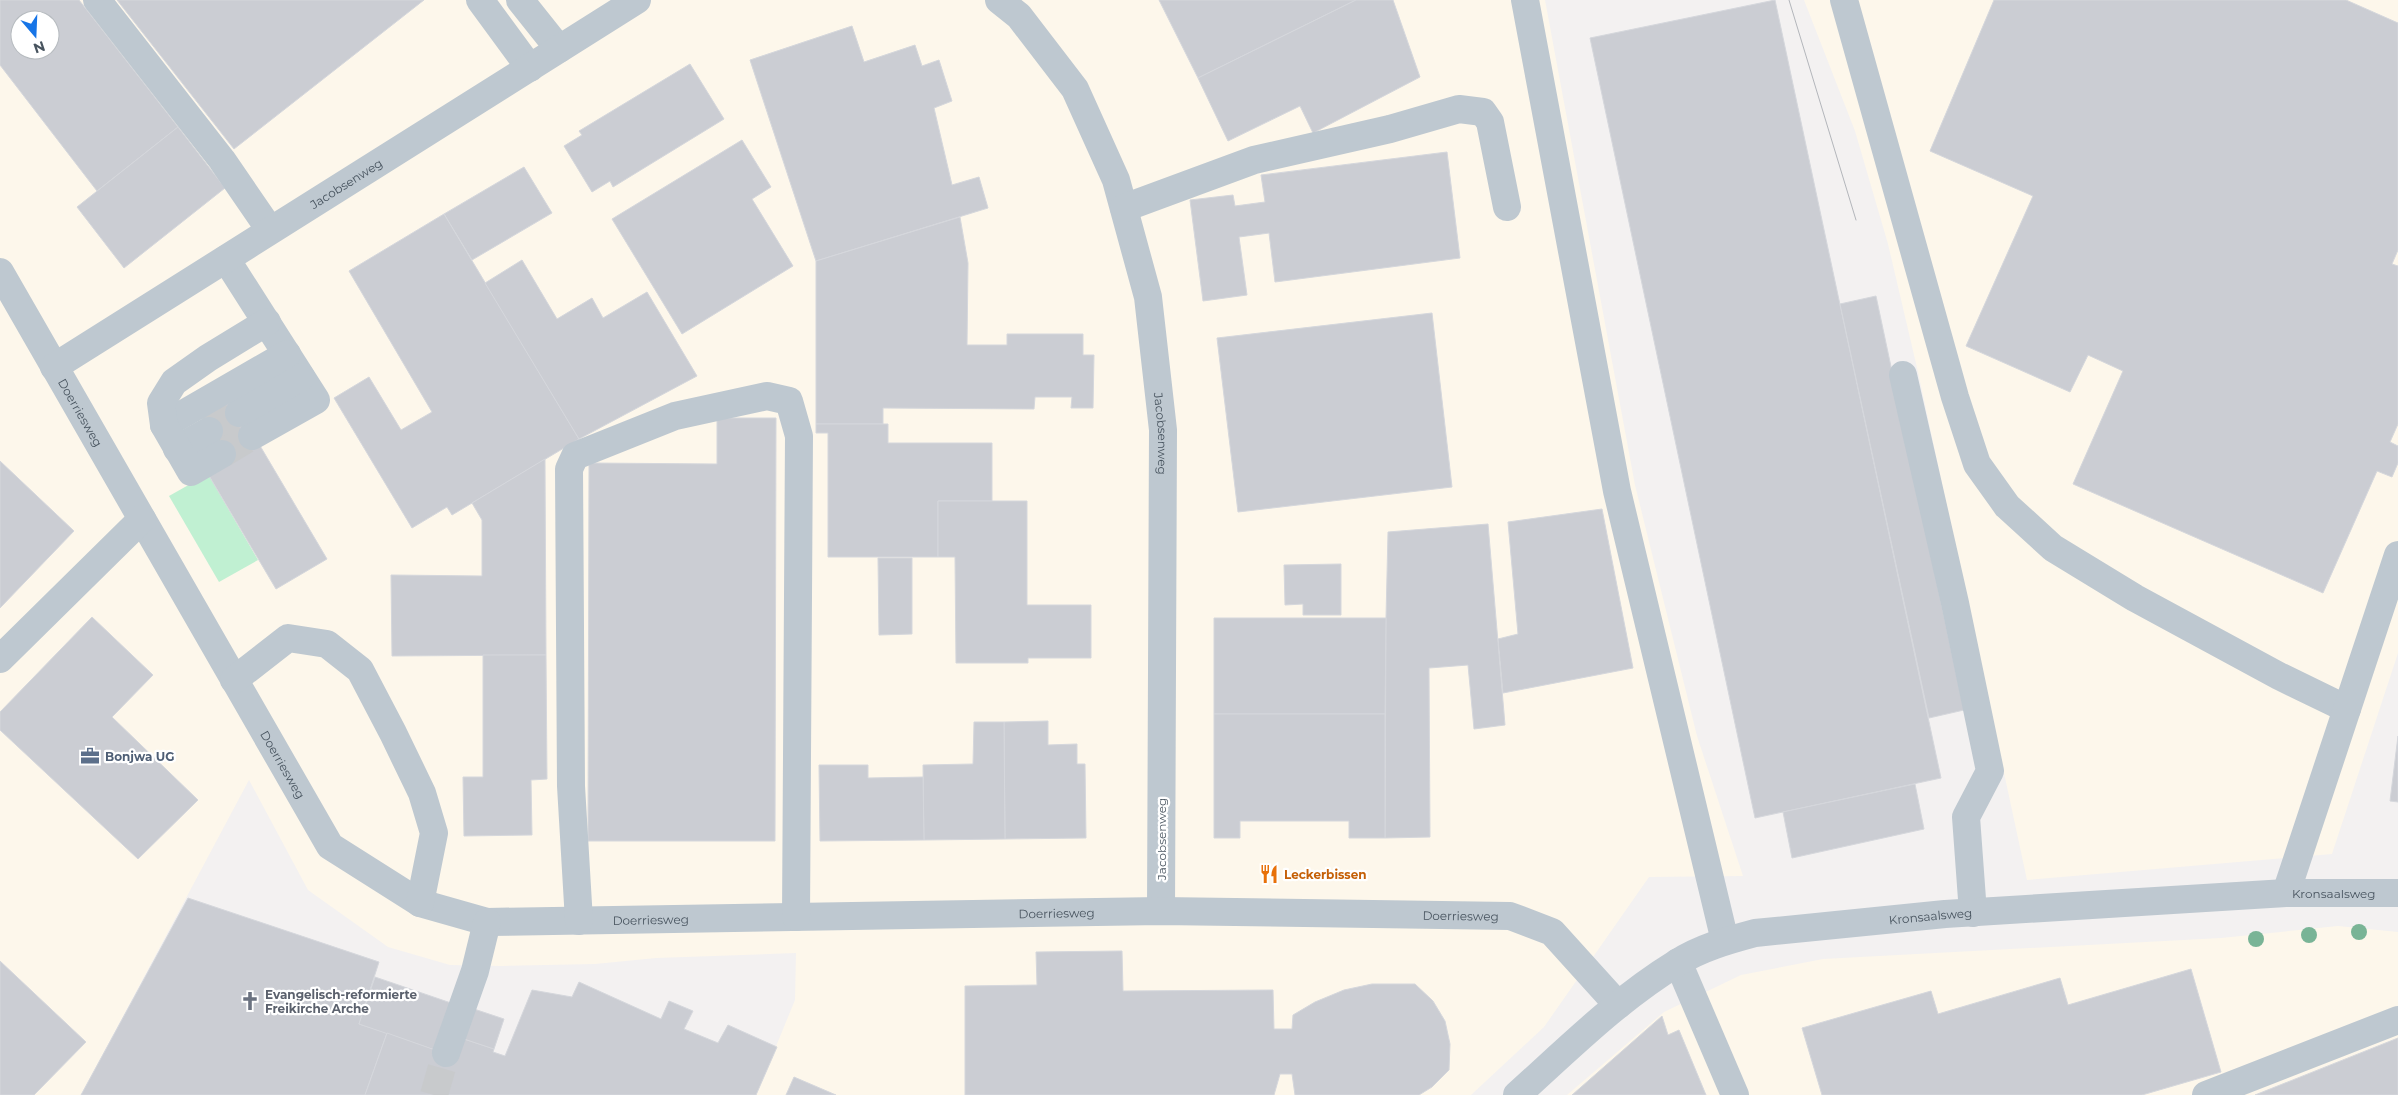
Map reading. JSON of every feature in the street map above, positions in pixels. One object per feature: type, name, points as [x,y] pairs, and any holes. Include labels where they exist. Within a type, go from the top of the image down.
[{"type":"street","points":[[97,0],[222,160],[270,230]]},
{"type":"street","points":[[480,0],[530,68]]},
{"type":"street","points":[[520,0],[559,50]]},
{"type":"street","name":"Jacobsenweg","points":[[54,367],[637,0]]},
{"type":"street","name":"Jacobsenweg","points":[[998,0],[1019,16],[1075,89],[1116,180],[1148,297],[1163,430],[1161,910]]},
{"type":"street","points":[[1525,0],[1618,490],[1725,941]]},
{"type":"street","points":[[1844,0],[1955,397],[1977,464],[2007,506],[2053,548],[2169,616],[2279,676],[2347,709]]},
{"type":"street","points":[[1124,208],[1254,160],[1390,129],[1459,110],[1483,112],[1490,122],[1507,207]]},
{"type":"street","points":[[226,258],[316,400],[252,436]]},
{"type":"street","name":"Doerriesweg","points":[[0,272],[330,846],[420,903],[487,922],[1161,910],[1510,916],[1552,932],[1618,1005]]},
{"type":"street","points":[[222,454],[191,472],[164,426],[160,403],[174,382],[208,358],[267,322]]},
{"type":"street","points":[[164,426],[287,354]]},
{"type":"street","points":[[1903,375],[1955,604],[1990,771],[1966,818],[1973,913]]},
{"type":"street","points":[[239,413],[301,377]]},
{"type":"street","points":[[579,921],[571,786],[569,469],[575,456],[674,416],[767,396],[789,401],[799,436],[796,917]]},
{"type":"street","points":[[177,449],[209,431]]},
{"type":"street","points":[[0,659],[142,519]]},
{"type":"street","points":[[2286,893],[2398,555]]},
{"type":"street","points":[[234,680],[288,638],[327,644],[360,670],[422,793],[434,833],[420,903]]},
{"type":"street","name":"Kronsaalsweg","points":[[1517,1095],[1618,1005],[1678,962],[1725,941],[1755,932],[1973,913],[2286,893],[2398,893]]},
{"type":"street","points":[[446,1053],[475,971],[487,922]]},
{"type":"street","points":[[1678,962],[1735,1095]]},
{"type":"street","points":[[2206,1095],[2398,1020]]},
{"type":"shaded area","points":[[0,0],[1545,0],[1635,485],[1697,736],[1743,876],[1649,877],[1544,1027],[1471,1095],[756,1095],[795,1000],[796,953],[656,958],[595,964],[502,966],[450,965],[388,947],[308,890],[249,780],[81,1095],[0,1095]]},
{"type":"shaded area","points":[[1804,0],[2398,0],[2398,653],[2332,854],[2027,880],[1918,372],[1888,244],[1855,131]]},
{"type":"shaded area","points":[[2338,926],[2398,932],[2398,1095],[1567,1095],[1664,1012],[1741,975],[1823,959],[2221,938]]},
{"type":"green space","points":[[208,474],[258,560],[219,582],[169,496]]},
{"type":"building","points":[[0,0],[79,0],[178,127],[97,191],[0,65]]},
{"type":"building","points":[[117,0],[424,0],[234,149]]},
{"type":"building","points":[[1159,0],[1356,0],[1198,78]]},
{"type":"building","points":[[1356,0],[1393,0],[1420,77],[1313,133],[1300,106],[1228,141],[1198,78]]},
{"type":"building","points":[[1775,0],[1941,778],[1755,818],[1590,38]]},
{"type":"building","points":[[1994,0],[2346,0],[2398,23],[2398,250],[2392,264],[2398,266],[2398,424],[2390,442],[2398,446],[2398,463],[2392,477],[2377,471],[2323,593],[2073,484],[2123,371],[2088,355],[2070,392],[1966,346],[2033,196],[1930,151]]},
{"type":"building","points":[[852,26],[864,62],[915,45],[922,66],[939,60],[952,101],[934,108],[952,185],[979,177],[988,208],[816,261],[750,60]]},
{"type":"building","points":[[690,64],[724,119],[613,187],[610,181],[592,192],[564,146],[582,135],[579,131]]},
{"type":"building","points":[[178,127],[225,188],[124,268],[77,207]]},
{"type":"building","points":[[742,140],[771,187],[752,199],[793,266],[682,334],[612,219]]},
{"type":"building","points":[[1447,152],[1460,258],[1275,282],[1269,233],[1239,237],[1247,295],[1203,301],[1190,200],[1233,195],[1235,206],[1265,202],[1261,175]]},
{"type":"building","points":[[524,167],[552,213],[472,260],[444,214]]},
{"type":"building","points":[[444,214],[579,439],[452,515],[447,507],[412,528],[334,398],[369,377],[401,430],[432,412],[349,271]]},
{"type":"building","points":[[960,217],[968,263],[967,345],[1007,345],[1007,334],[1083,334],[1083,355],[1094,355],[1093,408],[1071,408],[1072,397],[1035,397],[1034,409],[883,408],[883,424],[816,424],[816,261]]},
{"type":"building","points":[[522,260],[557,319],[592,298],[603,318],[647,292],[697,376],[579,439],[485,283]]},
{"type":"building","points":[[1876,296],[1964,710],[1929,718],[1840,304]]},
{"type":"building","points":[[1432,313],[1452,487],[1238,512],[1217,338]]},
{"type":"building","points":[[230,398],[257,445],[227,463],[200,415]]},
{"type":"building","points":[[717,418],[776,418],[775,841],[588,841],[589,463],[717,464]]},
{"type":"building","points":[[816,424],[888,424],[888,443],[992,443],[992,501],[938,501],[938,557],[828,557],[828,433],[816,433]]},
{"type":"building","points":[[259,444],[327,559],[276,589],[208,474]]},
{"type":"building","points":[[545,459],[546,655],[392,656],[391,575],[482,576],[482,520],[472,503]]},
{"type":"building","points":[[0,461],[74,531],[0,608]]},
{"type":"building","points":[[938,501],[1027,501],[1027,605],[1091,605],[1091,658],[1028,658],[1028,663],[956,663],[955,557],[938,557]]},
{"type":"building","points":[[1602,509],[1633,668],[1503,693],[1498,639],[1518,634],[1508,522]]},
{"type":"building","points":[[1488,524],[1505,725],[1474,729],[1468,665],[1429,668],[1430,837],[1385,838],[1388,532]]},
{"type":"building","points":[[878,558],[912,558],[912,634],[879,635]]},
{"type":"building","points":[[1341,564],[1341,615],[1303,615],[1303,604],[1285,605],[1284,565]]},
{"type":"building","points":[[92,617],[153,675],[112,717],[198,800],[138,859],[0,730],[0,712]]},
{"type":"building","points":[[1214,618],[1386,618],[1385,714],[1214,714]]},
{"type":"building","points":[[483,655],[546,655],[547,779],[531,780],[532,835],[464,836],[463,777],[483,777]]},
{"type":"building","points":[[1214,714],[1385,714],[1385,838],[1349,838],[1349,821],[1240,821],[1240,838],[1214,838]]},
{"type":"building","points":[[1048,721],[1048,745],[1077,744],[1077,764],[1085,764],[1086,838],[1005,839],[1004,722]]},
{"type":"building","points":[[974,722],[1004,722],[1005,839],[924,840],[923,765],[973,764]]},
{"type":"building","points":[[2398,736],[2398,802],[2390,801]]},
{"type":"building","points":[[819,765],[868,765],[868,778],[923,777],[924,840],[820,841]]},
{"type":"building","points":[[1915,784],[1924,829],[1792,858],[1783,812]]},
{"type":"building","name":"Evangelisch-reformierte Freikirche Arche","points":[[188,898],[379,962],[359,1024],[387,1033],[365,1095],[81,1095]]},
{"type":"building","points":[[1122,951],[1123,991],[1273,990],[1274,1029],[1292,1029],[1293,1015],[1315,1002],[1344,990],[1372,984],[1415,984],[1433,1001],[1445,1021],[1450,1044],[1449,1070],[1432,1087],[1419,1095],[1295,1095],[1292,1074],[1280,1074],[1274,1095],[965,1095],[965,986],[1037,985],[1036,952]]},
{"type":"building","points":[[0,961],[86,1042],[34,1095],[0,1095]]},
{"type":"building","points":[[2191,969],[2221,1072],[2142,1095],[1822,1095],[1802,1028],[1931,991],[1938,1014],[2060,978],[2068,1005]]},
{"type":"building","points":[[375,977],[451,1003],[435,1050],[359,1024]]},
{"type":"building","points":[[579,982],[661,1019],[669,1001],[693,1011],[684,1029],[718,1043],[728,1025],[777,1047],[756,1095],[365,1095],[387,1033],[435,1050],[464,1039],[494,1049],[493,1052],[505,1056],[532,990],[572,997]]},
{"type":"building","points":[[474,1009],[504,1019],[494,1049],[464,1039]]},
{"type":"building","points":[[1662,1016],[1668,1035],[1679,1030],[1706,1095],[1572,1095]]},
{"type":"building","points":[[2398,1038],[2398,1095],[2255,1095]]},
{"type":"building","points":[[794,1077],[836,1095],[786,1095]]},
{"type":"tunnel","points":[[209,431],[239,413]]},
{"type":"tunnel","points":[[222,454],[252,436]]},
{"type":"tunnel","points":[[434,1095],[446,1053]]},
{"type":"tram line","points":[[1789,0],[1856,220]]},
{"type":"place","name":"Bonjwa UG","points":[[90,756]]},
{"type":"place","name":"Leckerbissen","points":[[1269,874]]},
{"type":"place","name":"Evangelisch-reformierte Freikirche Arche","points":[[250,1001]]}]
